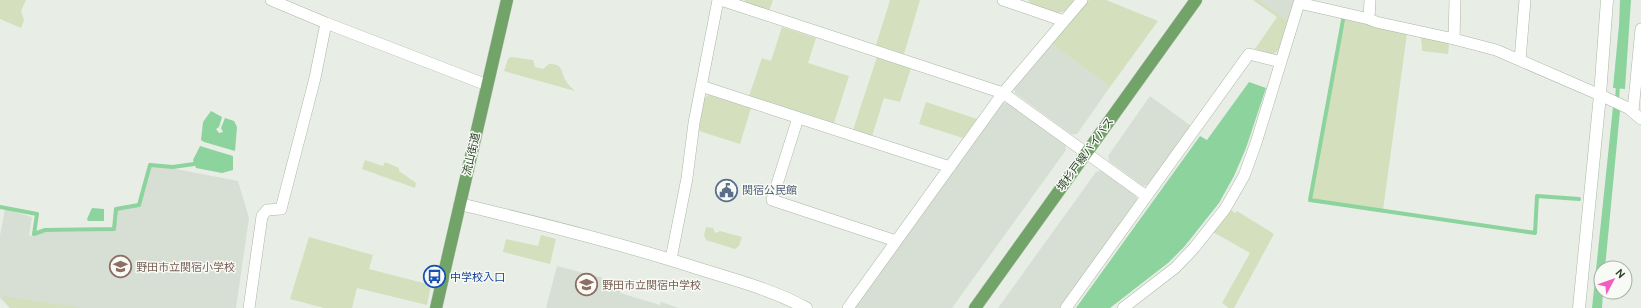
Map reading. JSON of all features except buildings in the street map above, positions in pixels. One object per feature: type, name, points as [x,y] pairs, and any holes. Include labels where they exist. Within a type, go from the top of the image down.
[{"type":"main road","name":"流山街道","points":[[436,308],[507,0]]},
{"type":"main road","name":"境杉戸線バイパス","points":[[974,308],[1196,0]]},
{"type":"street","points":[[271,0],[326,24],[487,85]]},
{"type":"street","points":[[671,259],[687,178],[694,123],[718,0]]},
{"type":"street","points":[[721,0],[1003,93],[1087,152],[1146,196]]},
{"type":"street","points":[[1003,0],[1022,3],[1064,21]]},
{"type":"street","points":[[848,308],[1003,93],[1082,0]]},
{"type":"street","points":[[1369,19],[1370,0]]},
{"type":"street","points":[[1454,39],[1456,0]]},
{"type":"street","points":[[1520,60],[1525,0]]},
{"type":"street","points":[[1579,308],[1603,96],[1607,0]]},
{"type":"street","points":[[1123,308],[1175,268],[1194,248],[1225,209],[1244,176],[1256,143],[1299,3],[1496,50],[1603,96],[1634,113],[1641,29]]},
{"type":"street","points":[[249,308],[262,216],[267,210],[281,209],[313,85],[326,24]]},
{"type":"street","points":[[1066,308],[1249,54],[1281,62]]},
{"type":"street","points":[[701,86],[950,167]]},
{"type":"street","points":[[798,118],[772,200],[896,241]]},
{"type":"street","points":[[460,204],[611,242],[671,259],[770,291],[802,307]]},
{"type":"shaded area","points":[[0,0],[26,0],[21,11],[24,20],[21,28],[0,19]]},
{"type":"shaded area","points":[[745,0],[773,0],[769,11],[744,3]]},
{"type":"shaded area","points":[[890,0],[920,0],[904,54],[876,45]]},
{"type":"shaded area","points":[[1028,0],[1074,0],[1065,11],[1058,13],[1031,4]]},
{"type":"shaded area","points":[[1089,0],[1106,0],[1158,21],[1110,87],[1052,44]]},
{"type":"shaded area","points":[[1253,0],[1259,0],[1288,21],[1278,51],[1273,54],[1255,49],[1277,17]]},
{"type":"shaded area","points":[[1259,0],[1294,0],[1288,21]]},
{"type":"shaded area","points":[[1620,0],[1631,0],[1625,89],[1613,88]]},
{"type":"shaded area","points":[[1344,19],[1407,33],[1383,210],[1311,199]]},
{"type":"shaded area","points":[[782,27],[816,38],[808,63],[849,76],[834,123],[749,96],[762,58],[771,61]]},
{"type":"shaded area","points":[[1421,36],[1446,41],[1449,45],[1448,54],[1422,51]]},
{"type":"shaded area","points":[[1052,44],[1110,87],[1077,134],[1071,134],[1015,93],[1014,88]]},
{"type":"shaded area","points":[[511,57],[533,60],[535,67],[543,69],[549,64],[557,65],[561,69],[569,85],[575,91],[504,71],[508,59]]},
{"type":"shaded area","points":[[877,57],[911,68],[900,102],[884,98],[872,136],[853,130]]},
{"type":"shaded area","points":[[1249,82],[1266,88],[1246,148],[1234,176],[1219,203],[1184,247],[1168,263],[1110,308],[1076,308],[1200,136],[1207,140]]},
{"type":"shaded area","points":[[709,95],[751,108],[740,144],[699,131],[704,98]]},
{"type":"shaded area","points":[[1150,96],[1191,126],[1148,185],[1143,186],[1109,161],[1108,156]]},
{"type":"shaded area","points":[[926,102],[977,119],[963,138],[919,124]]},
{"type":"shaded area","points":[[1002,103],[1007,103],[1065,144],[1066,150],[952,308],[855,308]]},
{"type":"shaded area","points":[[1613,107],[1620,111],[1606,260],[1597,260]]},
{"type":"shaded area","points":[[211,111],[222,117],[219,127],[216,129],[219,133],[223,132],[221,128],[225,118],[234,121],[237,127],[235,151],[201,140],[203,122]]},
{"type":"shaded area","points":[[200,146],[233,156],[233,170],[222,173],[196,168],[193,160]]},
{"type":"shaded area","points":[[365,160],[383,166],[385,162],[399,168],[399,171],[416,183],[415,188],[362,169]]},
{"type":"shaded area","name":"野田市立関宿小学校","points":[[151,167],[171,168],[238,181],[249,218],[236,308],[10,308],[0,298],[0,236],[5,209],[32,217],[29,236],[45,232],[114,231],[117,210],[140,206]]},
{"type":"shaded area","points":[[1102,170],[1136,195],[1137,201],[1060,308],[998,308],[1096,172]]},
{"type":"shaded area","points":[[92,208],[104,209],[104,221],[88,221],[87,219]]},
{"type":"shaded area","points":[[1231,210],[1235,213],[1237,211],[1274,234],[1234,308],[1229,308],[1222,303],[1250,253],[1213,232]]},
{"type":"shaded area","points":[[706,227],[713,228],[715,233],[720,231],[742,237],[739,246],[735,249],[706,240],[704,235]]},
{"type":"shaded area","points":[[541,235],[556,239],[550,264],[503,252],[506,239],[538,246]]},
{"type":"shaded area","points":[[309,237],[373,255],[369,269],[431,285],[427,305],[357,288],[352,308],[324,308],[290,299]]},
{"type":"shaded area","name":"野田市立関宿中学校","points":[[557,266],[622,283],[620,293],[660,305],[661,302],[679,308],[546,308]]},
{"type":"shaded area","points":[[3,296],[81,308],[10,308],[3,299]]},
{"type":"shaded area","points":[[1593,298],[1593,300],[1602,300],[1602,308],[1592,308]]},
{"type":"waterway","points":[[1343,20],[1310,200],[1535,233],[1537,196],[1579,199]]},
{"type":"waterway","points":[[1617,101],[1618,84]]},
{"type":"waterway","points":[[0,207],[37,214],[34,234],[45,230],[114,229],[116,209],[139,205],[150,165],[173,167],[194,164]]},
{"type":"place","name":"関宿公民館","points":[[727,190]]},
{"type":"place","name":"野田市立関宿小学校","points":[[121,267]]},
{"type":"place","name":"中学校入口","points":[[434,277]]},
{"type":"place","name":"野田市立関宿中学校","points":[[587,285]]}]
